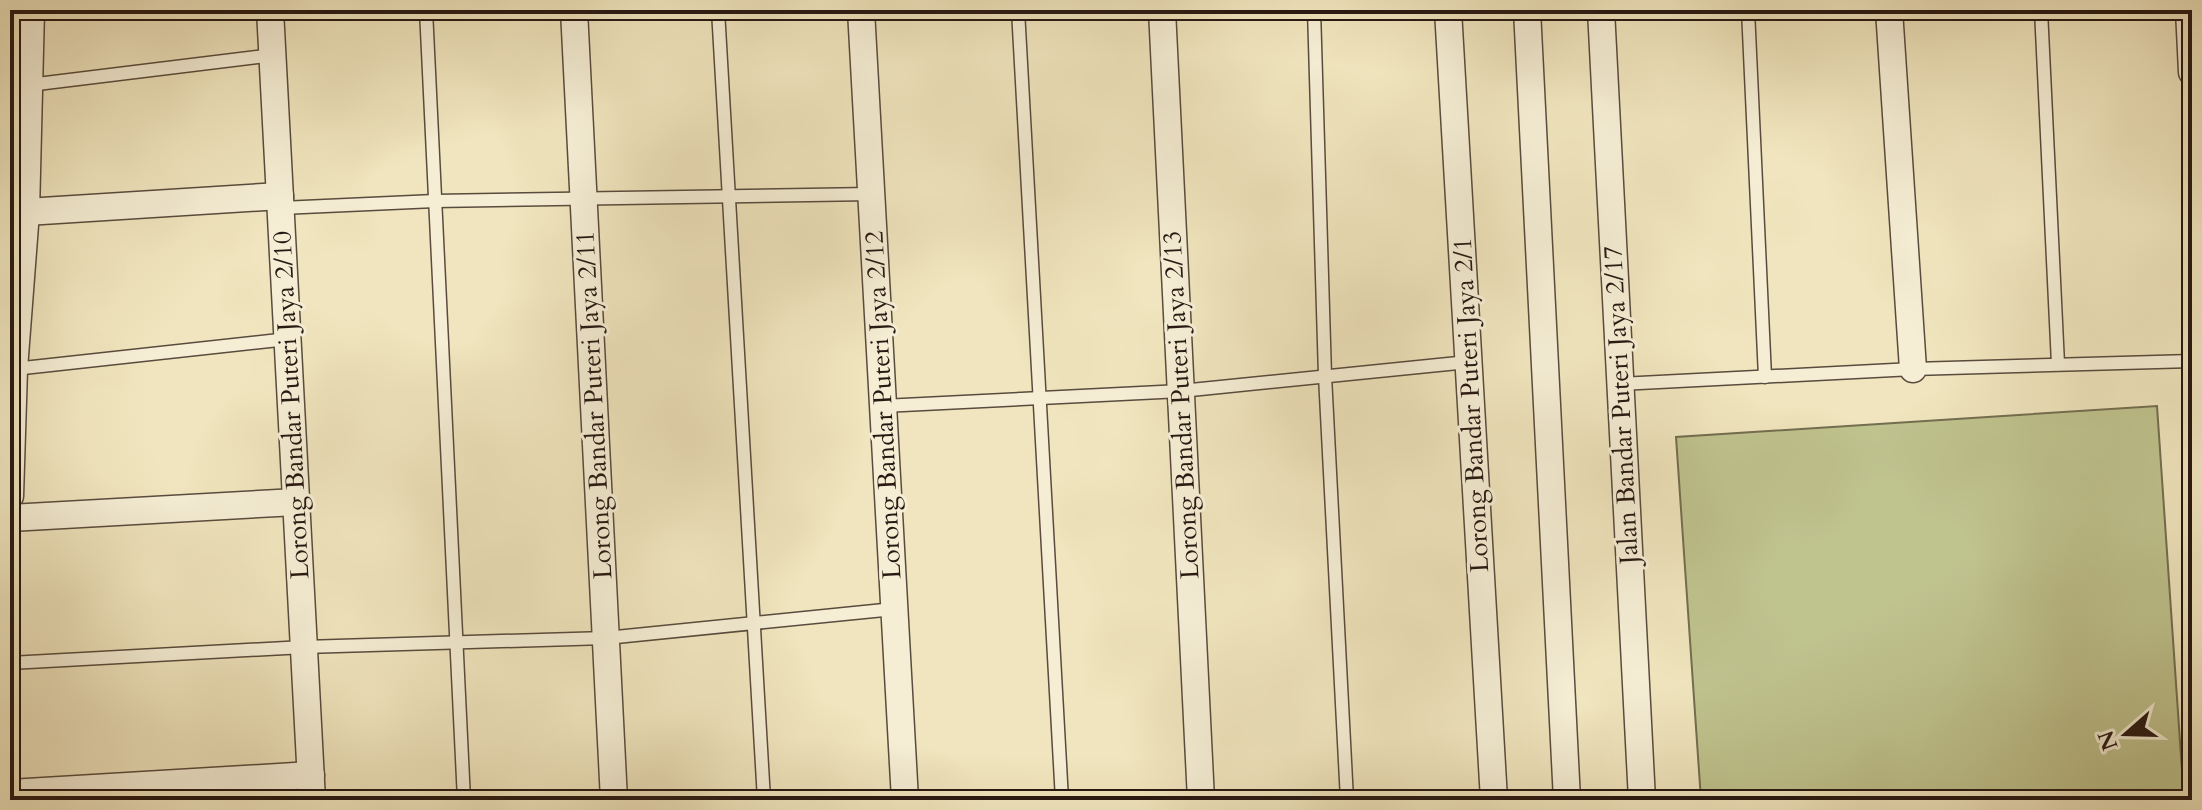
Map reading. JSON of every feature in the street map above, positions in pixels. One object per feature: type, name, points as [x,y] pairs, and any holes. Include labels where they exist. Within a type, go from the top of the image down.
[{"type":"street","points":[[10,496],[18,211],[29,85],[31,10]]},
{"type":"street","name":"Lorong Bandar Puteri Jaya 2/10","points":[[270,10],[311,787]]},
{"type":"street","name":"Lorong Bandar Puteri Jaya 2/11","points":[[574,10],[614,800]]},
{"type":"street","name":"Lorong Bandar Puteri Jaya 2/12","points":[[861,10],[905,800]]},
{"type":"street","name":"Lorong Bandar Puteri Jaya 2/13","points":[[1162,10],[1201,800]]},
{"type":"street","name":"Lorong Bandar Puteri Jaya 2/1","points":[[1448,10],[1494,800]]},
{"type":"street","points":[[1527,10],[1567,800]]},
{"type":"street","name":"Jalan Bandar Puteri Jaya 2/17","points":[[1601,10],[1642,800]]},
{"type":"street","points":[[1889,10],[1913,369]]},
{"type":"street","points":[[2189,10],[2192,72]]},
{"type":"street","points":[[18,211],[280,202]]},
{"type":"street","points":[[10,518],[296,502]]},
{"type":"street","points":[[10,793],[311,787]]},
{"type":"lane","points":[[426,10],[464,800]]},
{"type":"lane","points":[[718,10],[764,800]]},
{"type":"lane","points":[[1018,10],[1062,800]]},
{"type":"lane","points":[[1314,10],[1325,376],[1347,800]]},
{"type":"lane","points":[[1748,10],[1765,377]]},
{"type":"lane","points":[[2041,10],[2058,364]]},
{"type":"lane","points":[[29,85],[273,55]]},
{"type":"lane","points":[[280,202],[871,194]]},
{"type":"lane","points":[[14,369],[288,339]]},
{"type":"lane","points":[[1620,384],[1913,369],[2192,361]]},
{"type":"lane","points":[[883,406],[1181,391],[1468,362]]},
{"type":"lane","points":[[10,663],[304,647],[606,638],[894,609]]},
{"type":"green space","points":[[2157,406],[2184,800],[1701,800],[1676,437]]}]
